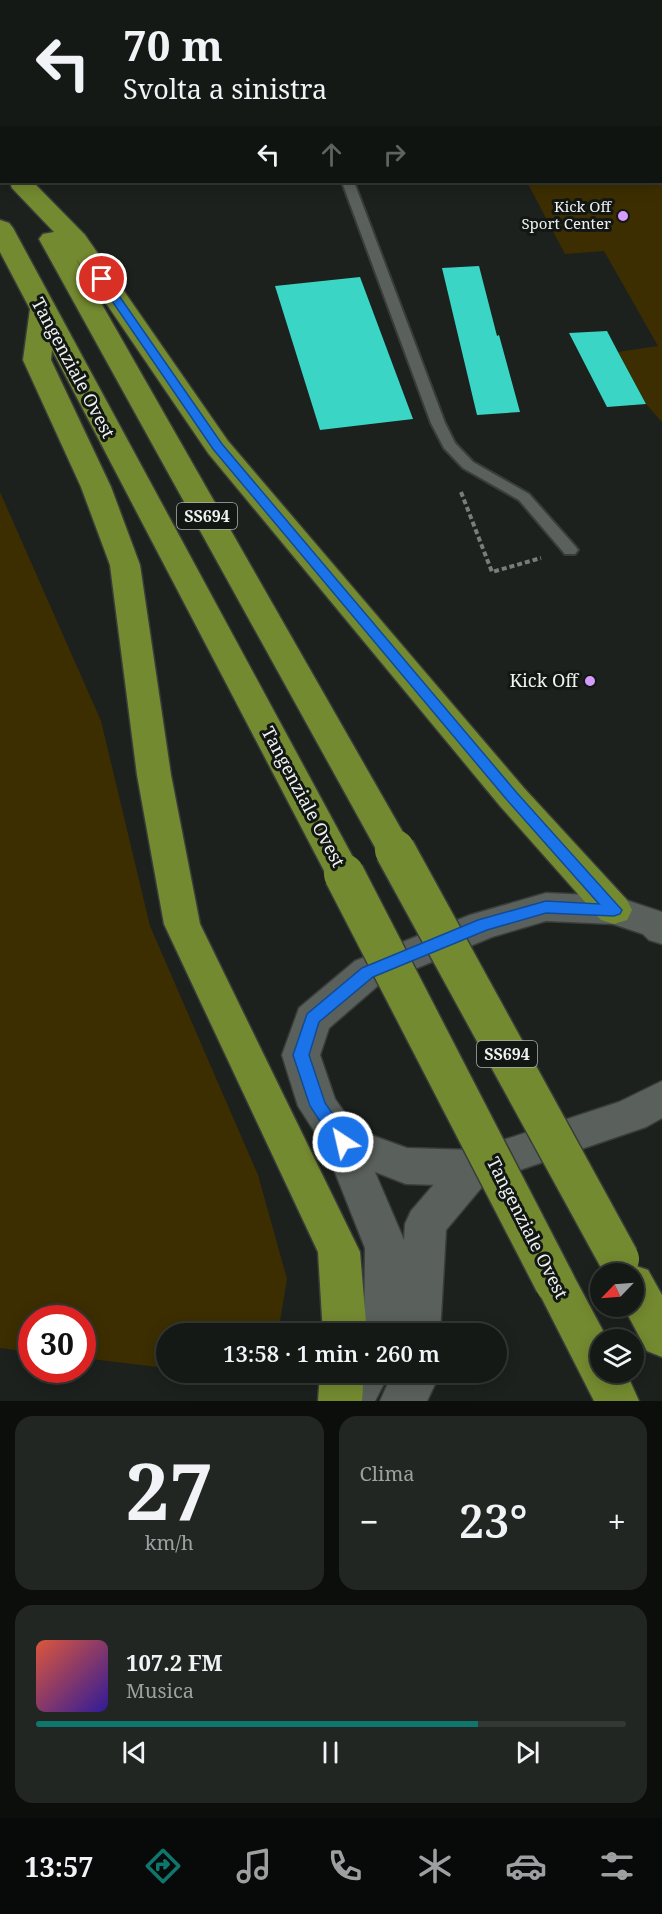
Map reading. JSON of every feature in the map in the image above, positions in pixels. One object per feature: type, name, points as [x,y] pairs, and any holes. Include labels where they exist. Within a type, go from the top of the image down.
[{"type":"highway","name":"SS694","points":[[21,183],[394,850],[621,1263]]},
{"type":"highway","points":[[21,183],[76,240],[218,447],[512,796],[614,910]]},
{"type":"highway","name":"Tangenziale Ovest","points":[[0,228],[344,874],[590,1350]]},
{"type":"highway","points":[[42,310],[38,360],[96,487],[125,564],[154,775],[182,924],[339,1252],[344,1323]]},
{"type":"highway","name":"SS694","points":[[644,1304],[662,1337]]},
{"type":"highway","points":[[340,1401],[341,1383]]},
{"type":"highway","name":"Tangenziale Ovest","points":[[607,1383],[617,1401]]},
{"type":"street","points":[[386,1323],[386,1248],[343,1142],[318,1106],[301,1055],[313,1019],[368,972],[483,925],[546,907],[614,910],[660,926]]},
{"type":"street","points":[[343,1142],[406,1166],[473,1168],[632,1115],[662,1098]]},
{"type":"street","points":[[419,1323],[426,1224],[473,1168]]},
{"type":"street","points":[[350,1401],[361,1383]]},
{"type":"street","points":[[402,1401],[413,1383]]},
{"type":"lane","points":[[348,183],[438,423],[449,445],[468,465],[524,497],[570,550]]},
{"type":"path","points":[[460,487],[492,572],[570,550]]},
{"type":"shaded area","name":"Kick Off Sport Center","points":[[528,183],[662,183],[662,422],[646,404],[618,352],[658,346],[604,251],[565,254]]},
{"type":"shaded area","points":[[0,492],[101,721],[150,926],[258,1175],[287,1279],[280,1323],[156,1323],[156,1367],[96,1360],[96,1305],[18,1305],[18,1350],[0,1348]]},
{"type":"building","points":[[479,266],[520,412],[477,415],[442,268]]},
{"type":"building","points":[[360,277],[413,419],[320,430],[275,286]]},
{"type":"building","points":[[607,331],[646,404],[607,407],[569,333]]},
{"type":"place","name":"Kick Off Sport Center","points":[[623,216]]},
{"type":"place","name":"Kick Off","points":[[590,681]]},
{"type":"route","points":[[102,279],[218,447],[512,796],[614,910],[546,907],[483,925],[368,972],[313,1019],[301,1055],[318,1106],[343,1142]]}]
